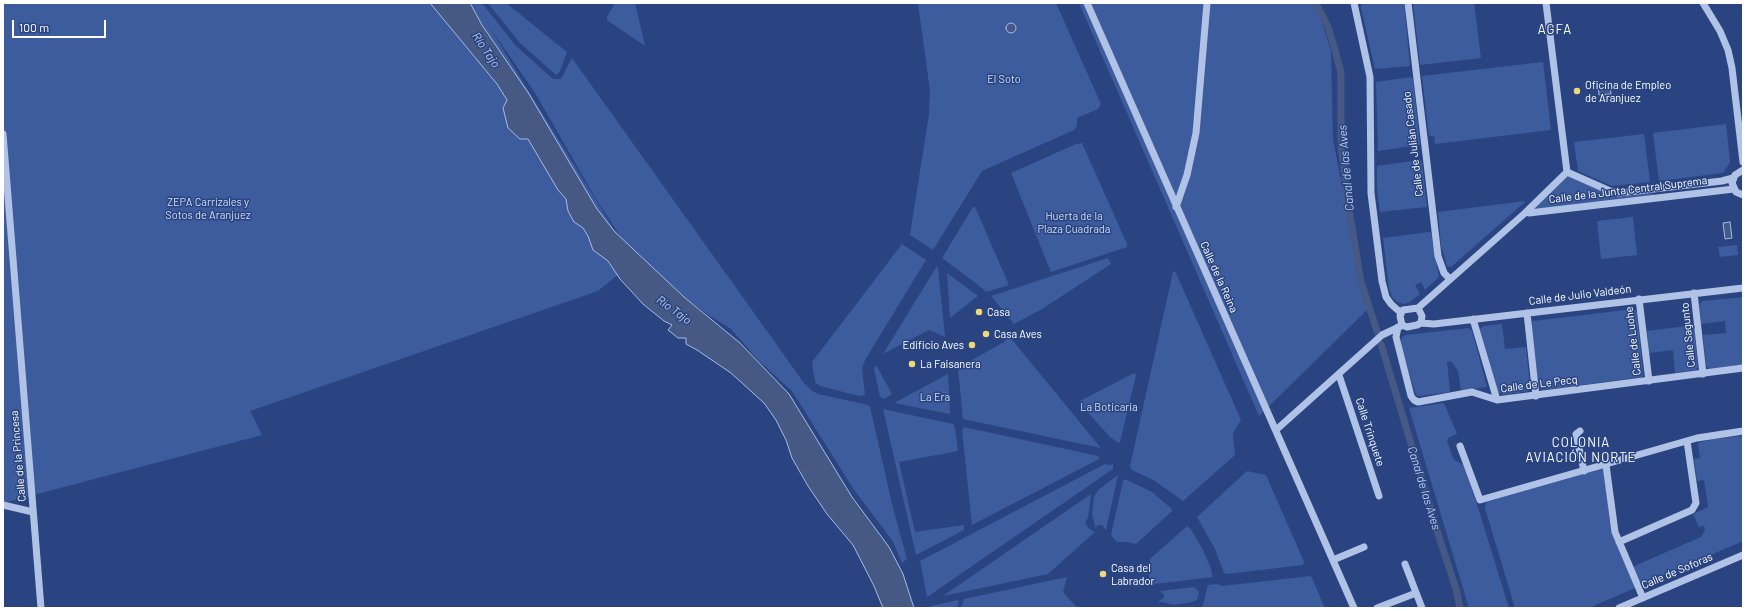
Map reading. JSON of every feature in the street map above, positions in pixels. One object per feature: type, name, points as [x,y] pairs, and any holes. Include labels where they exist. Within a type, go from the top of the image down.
[{"type":"street","name":"Calle de la Reina","points":[[1087,3],[1354,608]]},
{"type":"street","points":[[1176,207],[1187,175],[1196,133],[1207,3]]},
{"type":"street","points":[[1354,3],[1370,77],[1371,193],[1382,281],[1386,297],[1401,313]]},
{"type":"street","name":"Calle de Julián Casado","points":[[1408,3],[1438,256],[1444,273],[1450,279]]},
{"type":"street","points":[[1546,3],[1567,172]]},
{"type":"street","points":[[1703,3],[1720,31],[1728,50],[1739,102],[1743,162]]},
{"type":"street","name":"Calle de la Princesa","points":[[3,134],[41,608]]},
{"type":"street","points":[[1743,170],[1737,172],[1732,183],[1734,189],[1743,195]]},
{"type":"street","name":"Calle de la Junta Central Suprema","points":[[1418,308],[1527,211],[1567,172],[1610,191],[1619,193],[1722,181],[1733,178]]},
{"type":"street","name":"Calle de la Junta Central Suprema","points":[[1527,211],[1529,213],[1734,189]]},
{"type":"street","name":"Calle de Julio Valdeón","points":[[1421,323],[1434,324],[1743,288]]},
{"type":"street","name":"Calle Sagunto","points":[[1694,294],[1703,374]]},
{"type":"street","name":"Calle de Luohe","points":[[1639,299],[1649,381]]},
{"type":"street","points":[[1276,430],[1382,335],[1400,326],[1408,327],[1421,323],[1422,316],[1418,308],[1407,309],[1401,313],[1400,326]]},
{"type":"street","points":[[1526,313],[1536,396]]},
{"type":"street","points":[[1473,319],[1497,400]]},
{"type":"street","name":"Calle de Le Pecq","points":[[1400,326],[1396,337],[1411,396],[1418,402],[1472,392],[1497,400],[1536,396],[1743,368]]},
{"type":"street","name":"Calle Trinquete","points":[[1339,375],[1379,496]]},
{"type":"street","points":[[1580,431],[1576,434],[1584,471]]},
{"type":"street","points":[[1460,446],[1480,500],[1687,441],[1714,434],[1743,431]]},
{"type":"street","points":[[1619,542],[1692,510],[1696,503],[1687,441]]},
{"type":"street","points":[[1606,465],[1612,521],[1619,542],[1643,598]]},
{"type":"street","points":[[3,505],[33,512]]},
{"type":"street","points":[[1333,560],[1364,547]]},
{"type":"street","name":"Calle de Soforas","points":[[1619,608],[1743,555]]},
{"type":"street","points":[[1405,564],[1422,608]]},
{"type":"street","points":[[1377,608],[1416,593]]},
{"type":"green space","name":"ZEPA Carrizales y Sotos de Aranjuez","points":[[3,3],[482,3],[515,45],[553,79],[561,79],[572,58],[804,383],[812,391],[818,394],[868,405],[870,407],[893,508],[907,559],[902,563],[892,540],[854,490],[792,391],[759,361],[731,329],[688,300],[640,257],[598,291],[250,411],[262,435],[3,503]],"holes":[[[488,25],[535,93],[596,199],[619,234],[613,228]]]},
{"type":"green space","points":[[488,3],[506,3],[567,52],[559,73],[556,75],[519,42]]},
{"type":"green space","points":[[615,3],[635,3],[645,46],[607,20],[607,17]]},
{"type":"green space","name":"El Soto","points":[[918,3],[1056,3],[1101,104],[1098,109],[1077,118],[1077,126],[1074,130],[982,171],[933,250],[910,235],[929,114],[930,91]]},
{"type":"green space","points":[[1079,3],[1316,3],[1331,51],[1333,140],[1367,310],[1259,416]]},
{"type":"green space","points":[[1362,3],[1404,3],[1410,66],[1375,69],[1361,8]]},
{"type":"green space","points":[[1413,3],[1474,3],[1481,58],[1420,65]]},
{"type":"green space","points":[[1543,62],[1551,130],[1435,144],[1434,136],[1429,136],[1422,76]]},
{"type":"green space","points":[[1411,77],[1413,79],[1420,145],[1378,151],[1376,82]]},
{"type":"green space","points":[[1726,124],[1730,162],[1723,173],[1659,181],[1653,133]]},
{"type":"green space","points":[[1644,134],[1650,182],[1612,186],[1578,171],[1574,142]]},
{"type":"green space","name":"Huerta de la Plaza Cuadrada","points":[[1082,143],[1127,247],[1051,272],[1011,173],[1076,144]]},
{"type":"green space","points":[[1420,160],[1422,162],[1427,207],[1380,212],[1377,189],[1377,166]]},
{"type":"green space","points":[[1568,176],[1607,192],[1652,191],[1653,195],[1537,209],[1535,205]]},
{"type":"green space","points":[[1526,201],[1451,267],[1447,266],[1441,245],[1438,212]]},
{"type":"green space","points":[[973,207],[975,207],[1009,285],[986,292],[942,258]]},
{"type":"green space","points":[[1633,217],[1637,255],[1601,259],[1597,221]]},
{"type":"green space","points":[[1429,232],[1431,233],[1439,277],[1425,290],[1421,282],[1415,285],[1420,294],[1410,302],[1404,304],[1397,302],[1392,297],[1389,289],[1383,238]]},
{"type":"green space","points":[[902,244],[926,260],[865,360],[862,368],[865,395],[859,396],[820,386],[815,382],[812,362]]},
{"type":"green space","points":[[1737,245],[1738,255],[1720,257],[1718,247]]},
{"type":"green space","points":[[1108,258],[1111,264],[1042,309],[1014,324],[991,296]]},
{"type":"green space","points":[[937,266],[945,337],[929,330],[883,354]]},
{"type":"green space","points":[[1175,271],[1241,420],[1235,429],[1233,436],[1235,455],[1183,501],[1155,481],[1132,470],[1130,466],[1173,272]]},
{"type":"green space","points":[[947,273],[978,296],[950,318]]},
{"type":"green space","points":[[1743,297],[1743,365],[1709,369],[1706,365],[1703,335],[1726,333],[1725,321],[1701,324],[1699,304],[1703,301]]},
{"type":"green space","points":[[1634,309],[1637,312],[1643,373],[1642,377],[1543,390],[1539,388],[1531,323],[1533,321]]},
{"type":"green space","points":[[1502,324],[1505,349],[1526,347],[1530,388],[1529,391],[1503,395],[1498,392],[1480,329],[1483,326]]},
{"type":"green space","points":[[1694,325],[1698,367],[1696,370],[1675,373],[1673,350],[1649,353],[1647,331]]},
{"type":"green space","points":[[1469,328],[1472,331],[1487,387],[1461,391],[1458,371],[1451,361],[1447,362],[1450,392],[1419,396],[1416,395],[1404,356],[1401,341],[1402,337],[1406,335]]},
{"type":"green space","points":[[1008,336],[1101,448],[963,419],[958,368],[1004,342]]},
{"type":"green space","points":[[876,365],[892,394],[884,399],[880,397],[874,368]]},
{"type":"green space","name":"La Boticaria","points":[[1134,373],[1136,375],[1119,443],[1110,437],[1082,406],[1080,401]]},
{"type":"green space","name":"La Era","points":[[948,374],[950,414],[894,403]]},
{"type":"green space","points":[[1444,403],[1457,434],[1448,438],[1447,441],[1454,460],[1462,464],[1464,467],[1509,608],[1469,608],[1409,408]]},
{"type":"green space","points":[[883,409],[953,424],[955,428],[958,451],[899,462],[915,532],[964,525],[964,530],[916,555]]},
{"type":"green space","points":[[964,427],[1098,456],[1099,459],[972,525],[962,430]]},
{"type":"green space","points":[[1743,436],[1743,541],[1641,585],[1632,567],[1701,537],[1705,530],[1704,526],[1699,527],[1693,514],[1708,507],[1704,480],[1697,481],[1694,459],[1700,458],[1698,443],[1713,439]]},
{"type":"green space","points":[[1105,464],[1113,464],[1113,469],[927,597],[920,561]]},
{"type":"green space","points":[[1601,468],[1604,470],[1610,523],[1635,588],[1589,608],[1515,608],[1485,508],[1486,502]]},
{"type":"green space","points":[[1247,471],[1266,475],[1304,562],[1303,565],[1227,574],[1224,573],[1215,549],[1197,517]]},
{"type":"green space","points":[[1118,475],[1106,530],[1102,525],[1100,525],[1097,526],[1096,530],[1092,514],[1094,497],[1098,490]]},
{"type":"green space","points":[[1125,479],[1152,492],[1172,509],[1172,511],[1136,544],[1117,542],[1111,535],[1123,481]]},
{"type":"green space","points":[[1091,494],[1088,518],[1085,522],[1088,528],[1095,532],[1048,574],[943,596]]},
{"type":"green space","points":[[1187,526],[1190,528],[1202,548],[1213,577],[1155,584],[1149,578],[1150,559]]},
{"type":"green space","points":[[1311,576],[1325,608],[1202,608],[1208,585],[1217,584],[1222,586]]},
{"type":"green space","points":[[1067,577],[1063,592],[1077,608],[961,608],[964,599]]},
{"type":"green space","points":[[1194,587],[1199,592],[1197,600],[1192,602],[1174,605],[1158,601],[1164,598],[1164,595],[1160,591]]},
{"type":"green space","points":[[958,600],[957,608],[930,608],[931,606]]},
{"type":"water","name":"Río Tajo","points":[[430,3],[470,3],[482,25],[529,94],[597,209],[615,232],[684,297],[740,343],[789,394],[852,497],[889,547],[903,574],[914,608],[883,608],[874,586],[853,545],[827,514],[808,486],[792,458],[786,440],[776,420],[764,403],[731,373],[686,344],[686,338],[678,338],[668,330],[672,325],[664,321],[643,304],[620,279],[608,261],[593,250],[588,236],[583,228],[574,222],[568,211],[566,199],[558,190],[528,139],[520,139],[508,128],[503,108],[507,100],[497,84]]},
{"type":"water","points":[[1011,23],[1016,28],[1011,33],[1006,28]]},
{"type":"water","points":[[1610,84],[1611,94],[1599,95],[1598,86]]},
{"type":"water","points":[[1730,222],[1732,238],[1725,239],[1723,223]]},
{"type":"waterway","name":"Canal de las Aves","points":[[1316,3],[1328,27],[1341,73],[1341,145],[1348,203],[1361,282],[1378,334]]},
{"type":"waterway","name":"Canal de las Aves","points":[[1381,344],[1456,589],[1460,608]]},
{"type":"place","name":"Oficina de Empleo de Aranjuez","points":[[1577,91]]},
{"type":"place","name":"Casa","points":[[979,312]]},
{"type":"place","name":"Casa Aves","points":[[986,334]]},
{"type":"place","name":"Edificio Aves","points":[[972,345]]},
{"type":"place","name":"La Faisanera","points":[[912,364]]},
{"type":"place","name":"Casa del Labrador","points":[[1103,574]]},
{"type":"district","name":"AGFA","points":[[1555,30]]},
{"type":"district","name":"COLONIA AVIACIÓN NORTE","points":[[1581,450]]}]
